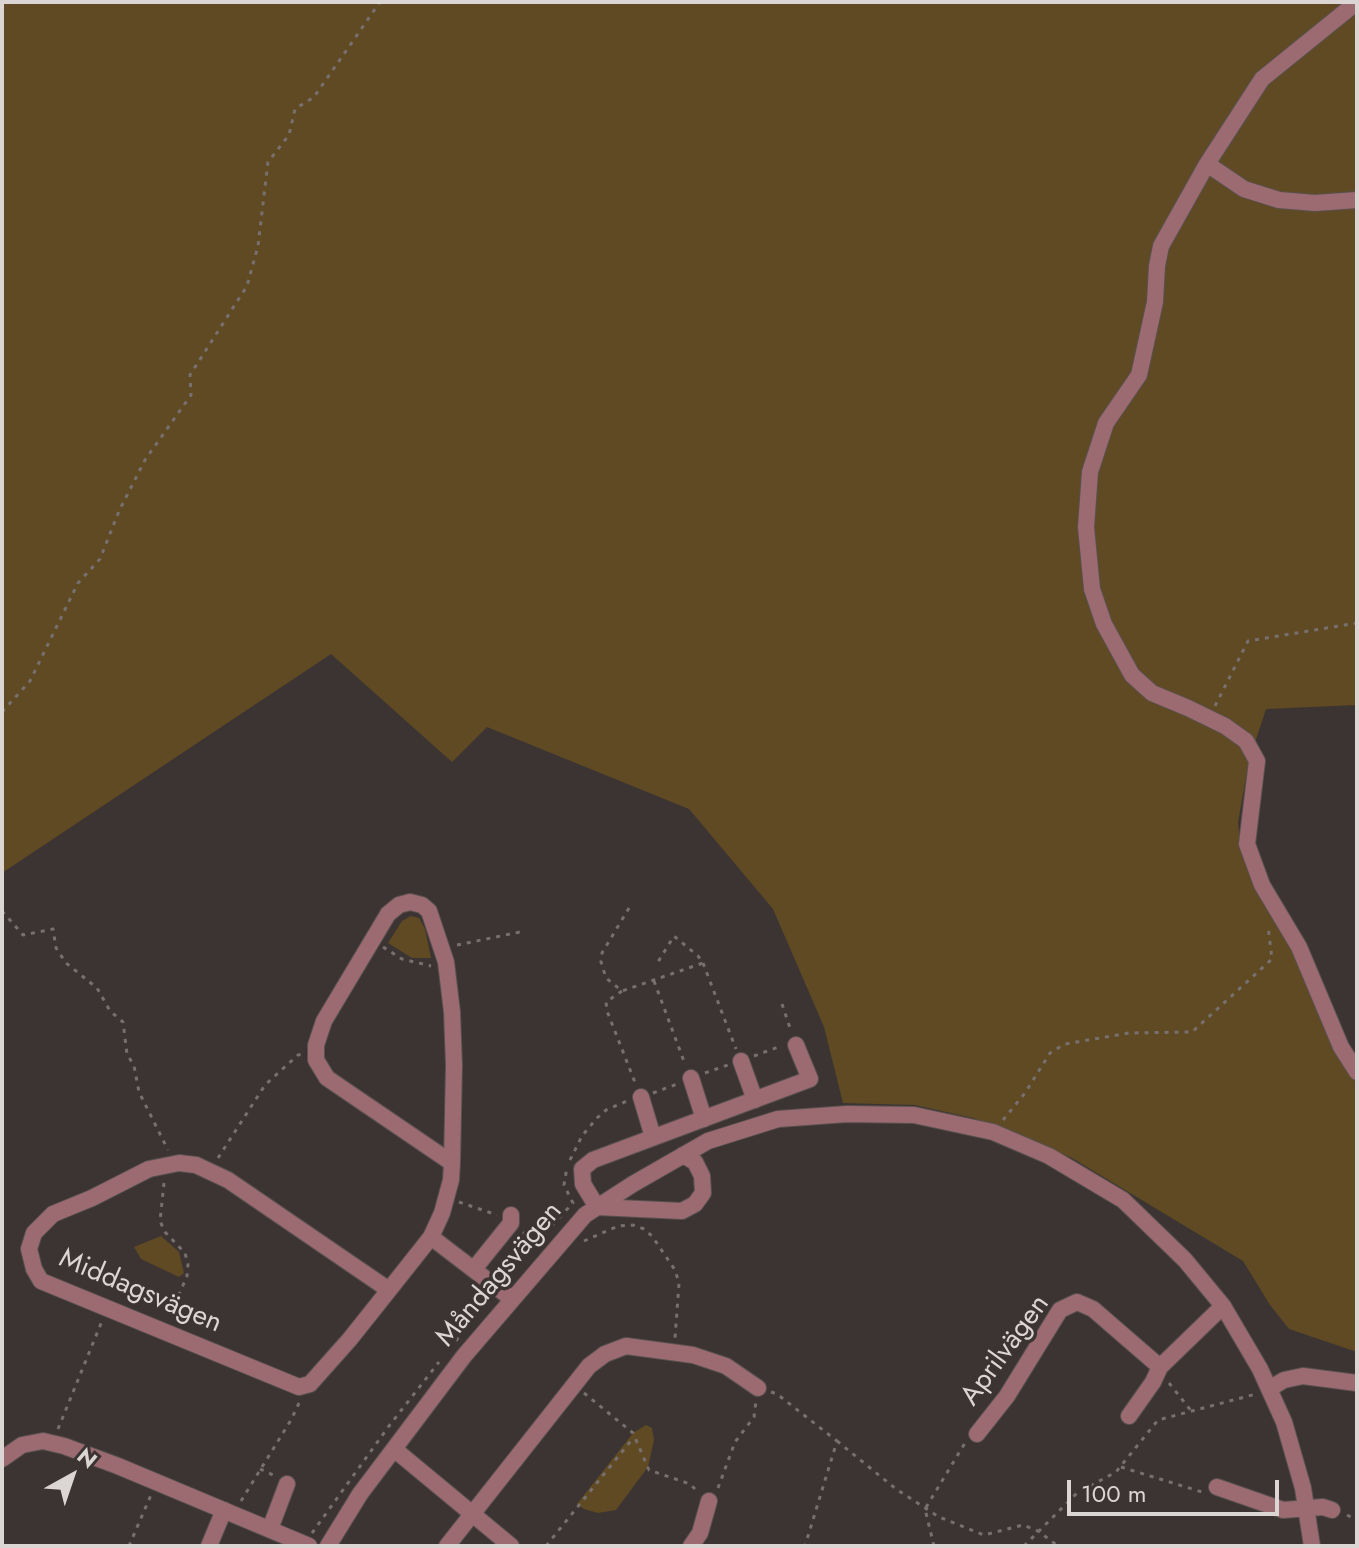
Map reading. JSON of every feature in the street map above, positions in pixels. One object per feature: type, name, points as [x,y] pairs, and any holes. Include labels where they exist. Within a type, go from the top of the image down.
[{"type":"street","points":[[1357,2],[1262,79],[1207,164],[1161,246],[1155,302],[1139,375],[1106,423],[1090,472],[1086,527],[1092,589],[1104,624],[1132,675],[1152,693],[1210,719],[1246,741],[1257,761],[1247,844],[1262,885],[1299,947],[1341,1047],[1357,1072]]},
{"type":"street","points":[[1207,164],[1244,189],[1279,200],[1315,203],[1357,200]]},
{"type":"street","points":[[299,1387],[310,1384],[350,1339],[431,1237],[451,1180],[452,1163],[454,1065],[452,1012],[444,956],[429,911],[422,905],[410,902],[399,905],[388,914],[324,1021],[316,1060],[327,1078],[452,1163]]},
{"type":"street","points":[[683,1155],[695,1162],[702,1176],[703,1193],[695,1204],[682,1211],[597,1207],[583,1184],[582,1169],[593,1160],[810,1079],[796,1045]]},
{"type":"street","points":[[741,1061],[755,1100]]},
{"type":"street","points":[[691,1078],[704,1119]]},
{"type":"street","points":[[641,1097],[653,1137]]},
{"type":"street","name":"Måndagsvägen","points":[[328,1546],[360,1494],[464,1356],[512,1299],[563,1226],[708,1141],[778,1119],[847,1114],[914,1115],[993,1132],[1049,1156],[1123,1200],[1185,1260],[1223,1306],[1269,1389],[1284,1422],[1303,1488],[1312,1546]]},
{"type":"street","points":[[170,1165],[196,1165],[228,1180],[389,1290]]},
{"type":"street","name":"Middagsvägen","points":[[170,1165],[149,1169],[53,1214],[34,1233],[29,1249],[34,1269],[41,1281],[299,1387]]},
{"type":"street","points":[[474,1269],[511,1219]]},
{"type":"street","points":[[431,1237],[512,1299]]},
{"type":"street","name":"Aprilvägen","points":[[977,1434],[1007,1396],[1060,1310],[1077,1302],[1093,1309],[1160,1367]]},
{"type":"street","points":[[1129,1416],[1160,1367],[1223,1306]]},
{"type":"street","points":[[447,1546],[589,1366],[605,1354],[626,1346],[674,1352],[726,1366],[758,1388]]},
{"type":"street","points":[[1269,1389],[1284,1380],[1303,1376],[1357,1383]]},
{"type":"street","points":[[2,1459],[22,1445],[43,1441],[52,1443],[156,1482],[309,1546]]},
{"type":"street","points":[[394,1449],[511,1546]]},
{"type":"street","points":[[270,1529],[287,1484]]},
{"type":"street","points":[[1217,1487],[1283,1510],[1323,1507],[1332,1510]]},
{"type":"street","points":[[691,1546],[700,1533],[709,1501]]},
{"type":"street","points":[[209,1546],[229,1512]]},
{"type":"path","points":[[2,712],[30,681],[78,583],[100,559],[119,511],[145,460],[191,395],[190,375],[247,286],[258,246],[268,162],[289,135],[295,109],[314,97],[380,2]]},
{"type":"path","points":[[1210,719],[1248,641],[1357,623]]},
{"type":"path","points":[[622,991],[606,978],[601,962],[602,953],[629,908]]},
{"type":"path","points":[[2,911],[23,935],[53,929],[56,948],[66,963],[97,988],[108,1002],[110,1011],[123,1022],[127,1054],[134,1066],[139,1092],[170,1165],[160,1221],[165,1232],[185,1253],[188,1264],[187,1276],[163,1332]]},
{"type":"path","points":[[993,1132],[1025,1093],[1050,1053],[1065,1044],[1129,1033],[1192,1032],[1272,959],[1266,915]]},
{"type":"path","points":[[373,941],[402,959],[421,965],[520,932]]},
{"type":"path","points":[[656,965],[674,936],[698,956],[741,1061]]},
{"type":"path","points":[[641,1097],[606,1002],[622,991],[703,963]]},
{"type":"path","points":[[654,980],[691,1078]]},
{"type":"path","points":[[209,1171],[265,1085],[298,1055],[316,1052]]},
{"type":"path","points":[[446,1198],[511,1219],[536,1243]]},
{"type":"path","points":[[563,1226],[582,1242],[606,1230],[633,1225],[652,1236],[675,1270],[679,1283],[674,1352]]},
{"type":"path","points":[[52,1443],[107,1309]]},
{"type":"path","points":[[1160,1367],[1192,1412]]},
{"type":"path","points":[[574,1385],[634,1436],[649,1470],[690,1484],[709,1501],[719,1485],[735,1442],[754,1417],[758,1388],[777,1394],[925,1509],[984,1535],[1023,1525],[1038,1531],[1058,1546]]},
{"type":"path","points":[[229,1512],[300,1403],[299,1387]]},
{"type":"path","points":[[1024,1546],[1077,1493],[1121,1467],[1158,1420],[1269,1389]]},
{"type":"path","points":[[934,1546],[925,1509],[965,1443],[977,1434]]},
{"type":"path","points":[[546,1546],[634,1436]]},
{"type":"path","points":[[805,1546],[837,1441]]},
{"type":"path","points":[[1121,1467],[1204,1493],[1217,1487]]},
{"type":"path","points":[[129,1546],[156,1482]]},
{"type":"shaded area","points":[[2,2],[1357,2],[1357,705],[1266,709],[1249,761],[1238,822],[1240,845],[1255,888],[1291,950],[1340,1061],[1357,1084],[1357,1352],[1289,1329],[1243,1261],[1072,1158],[973,1118],[915,1105],[843,1103],[824,1027],[773,909],[689,809],[487,727],[452,762],[331,654],[2,873]]},
{"type":"shaded area","points":[[411,916],[419,918],[425,929],[431,958],[412,958],[388,943],[402,921]]},
{"type":"shaded area","points":[[161,1236],[179,1252],[184,1273],[179,1277],[141,1259],[134,1247]]},
{"type":"shaded area","points":[[646,1425],[652,1428],[654,1440],[648,1467],[616,1510],[598,1513],[577,1504],[633,1433]]}]
